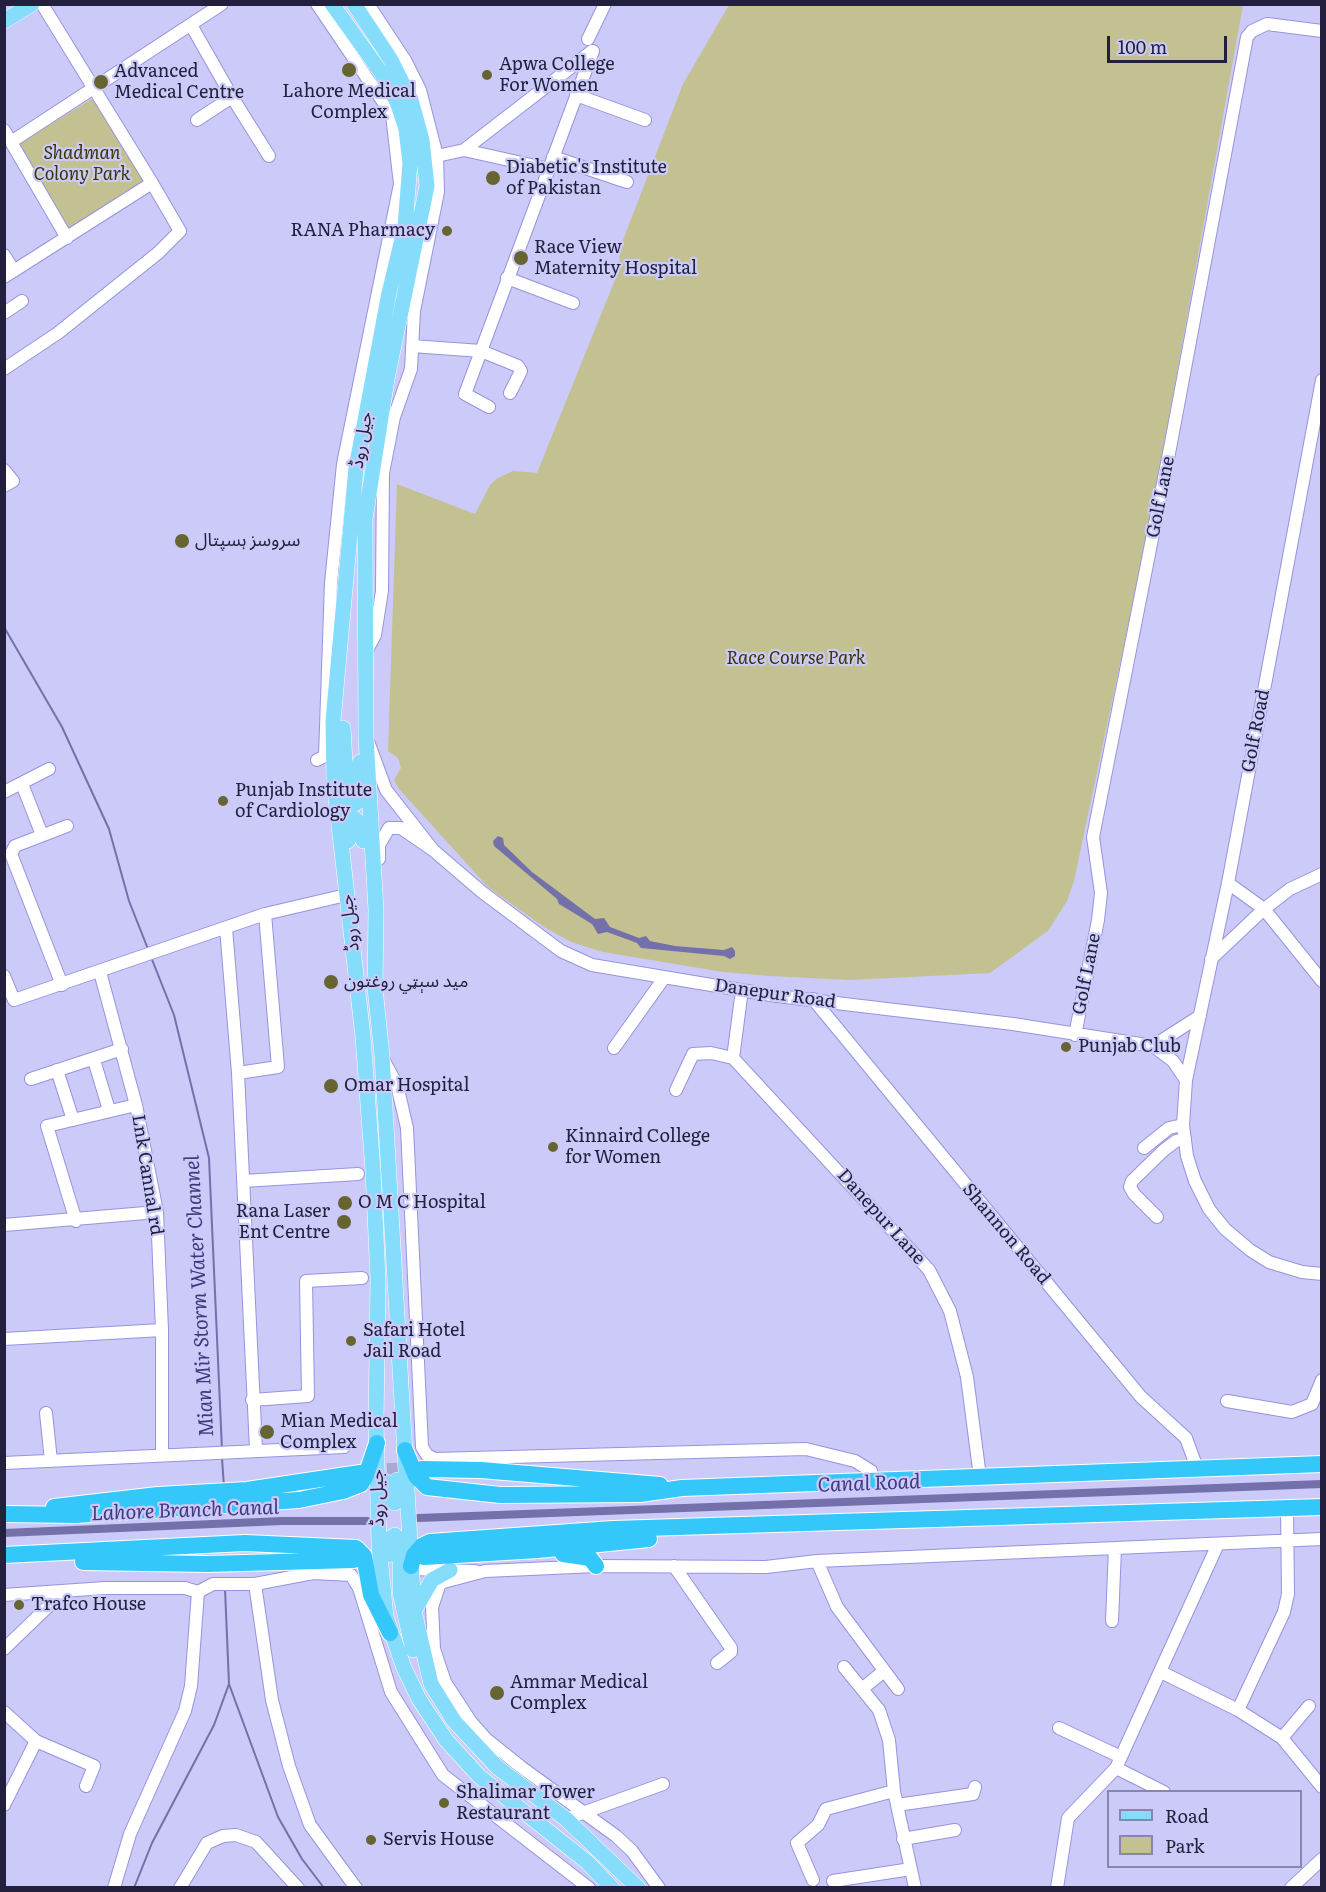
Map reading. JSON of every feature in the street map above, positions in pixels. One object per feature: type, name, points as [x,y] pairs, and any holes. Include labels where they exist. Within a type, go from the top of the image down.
[{"type":"highway","points":[[5,1514],[76,1515],[300,1500],[343,1491],[361,1484],[377,1443]]},
{"type":"highway","points":[[405,1450],[416,1476],[423,1485],[431,1489],[500,1495],[565,1496],[640,1494],[682,1488],[1322,1464]]},
{"type":"highway","points":[[422,1469],[481,1470],[633,1481],[682,1488]]},
{"type":"highway","points":[[5,1514],[101,1500],[247,1490],[360,1473]]},
{"type":"highway","points":[[746,1527],[415,1564],[414,1554],[430,1542],[613,1529],[746,1527],[1322,1507]]},
{"type":"highway","points":[[4,1556],[245,1544],[356,1548],[364,1556],[370,1595],[388,1625]]},
{"type":"highway","points":[[538,1550],[590,1558],[596,1566]]},
{"type":"highway","points":[[4,1556],[43,1560],[353,1567]]},
{"type":"main road","points":[[5,19],[18,4]]},
{"type":"main road","points":[[5,19],[32,4]]},
{"type":"main road","name":"جیل روڈ","points":[[332,4],[380,71],[397,102],[406,129],[410,163],[405,227],[387,304],[356,468],[333,721],[336,801],[369,1102],[378,1279],[379,1545],[388,1625],[420,1699],[446,1740],[462,1759],[517,1809],[598,1872],[612,1887]]},
{"type":"main road","name":"جیل روڈ","points":[[354,4],[402,78],[418,120],[428,186],[397,335],[365,519],[366,737],[376,910],[375,988],[382,1056],[405,1450],[415,1564],[414,1611],[431,1684],[454,1721],[483,1754],[566,1820],[638,1887]]},
{"type":"main road","points":[[339,667],[346,779],[353,785],[359,778],[366,682]]},
{"type":"main road","points":[[336,801],[355,804],[369,794]]},
{"type":"main road","points":[[346,895],[348,824],[354,818],[362,825],[375,988]]},
{"type":"main road","points":[[378,1375],[384,1416],[388,1500],[392,1503],[398,1500],[399,1424],[403,1407]]},
{"type":"main road","points":[[388,1625],[390,1588],[387,1540],[395,1535],[400,1543],[400,1592],[405,1623],[416,1661],[431,1684]]},
{"type":"main road","points":[[414,1611],[432,1580],[450,1570]]},
{"type":"street","points":[[4,369],[58,333],[158,253],[180,231],[42,4]]},
{"type":"street","points":[[11,142],[222,4]]},
{"type":"street","points":[[317,4],[392,115],[400,184],[343,464],[331,583],[325,756],[317,760]]},
{"type":"street","points":[[365,652],[375,635],[382,591],[383,473],[394,417],[408,383],[414,311],[438,192],[436,156],[420,90],[405,60],[368,4]]},
{"type":"street","points":[[588,39],[605,4]]},
{"type":"street","name":"Golf Lane","points":[[1075,1035],[1098,920],[1101,893],[1093,837],[1172,443],[1247,38],[1252,31],[1267,24],[1322,31]]},
{"type":"street","points":[[191,25],[269,156]]},
{"type":"street","points":[[464,150],[593,51],[465,394],[489,407]]},
{"type":"street","points":[[576,95],[645,120]]},
{"type":"street","points":[[196,120],[232,97]]},
{"type":"street","points":[[4,130],[67,238]]},
{"type":"street","points":[[436,156],[464,150],[549,169]]},
{"type":"street","points":[[553,157],[627,182]]},
{"type":"street","points":[[4,255],[9,274],[152,183]]},
{"type":"street","points":[[507,278],[573,303]]},
{"type":"street","points":[[4,313],[22,301]]},
{"type":"street","points":[[397,335],[412,342],[481,351],[521,369],[510,393]]},
{"type":"street","name":"Golf Road","points":[[1322,380],[1228,883],[1186,1080],[1183,1125],[1195,1181],[1209,1209],[1226,1228],[1250,1250],[1269,1262],[1302,1272],[1322,1274]]},
{"type":"street","points":[[4,470],[13,481],[4,486]]},
{"type":"street","name":"Danepur Road","points":[[366,737],[386,790],[433,850]]},
{"type":"street","points":[[4,792],[49,770]]},
{"type":"street","points":[[22,784],[42,835]]},
{"type":"street","points":[[62,985],[11,854],[15,846],[67,826]]},
{"type":"street","name":"Danepur Road","points":[[376,910],[379,845],[390,828],[400,828],[433,850],[482,892],[561,951],[592,965],[742,990],[1153,1046]]},
{"type":"street","points":[[1211,959],[1290,888],[1322,874]]},
{"type":"street","points":[[1228,883],[1264,909],[1322,981]]},
{"type":"street","points":[[4,976],[9,1001],[145,957],[266,914],[346,895]]},
{"type":"street","points":[[238,1073],[278,1067],[266,914]]},
{"type":"street","points":[[226,928],[238,1073],[256,1449]]},
{"type":"street","name":"Lnk Cannal rd","points":[[100,972],[136,1105],[157,1212],[162,1330],[162,1455]]},
{"type":"street","points":[[614,1048],[664,978]]},
{"type":"street","points":[[676,1090],[693,1054],[711,1053],[733,1058],[742,990]]},
{"type":"street","name":"Shannon Road","points":[[813,999],[1141,1397],[1186,1438],[1197,1468]]},
{"type":"street","points":[[1186,1080],[1173,1061],[1153,1046],[1200,1016]]},
{"type":"street","points":[[31,1079],[122,1049]]},
{"type":"street","points":[[382,1056],[397,1085],[407,1128],[422,1447],[427,1455],[435,1459],[806,1449],[855,1461],[871,1471],[874,1480]]},
{"type":"street","name":"Danepur Lane","points":[[733,1058],[929,1270],[950,1311],[966,1377],[980,1477]]},
{"type":"street","points":[[94,1059],[109,1110]]},
{"type":"street","points":[[57,1070],[73,1120]]},
{"type":"street","points":[[75,1221],[47,1126],[136,1105]]},
{"type":"street","points":[[1144,1148],[1169,1128],[1183,1125]]},
{"type":"street","points":[[1157,1217],[1134,1194],[1130,1187],[1132,1181],[1164,1150],[1176,1141],[1185,1139]]},
{"type":"street","points":[[243,1181],[357,1174]]},
{"type":"street","points":[[4,1225],[75,1221],[157,1212]]},
{"type":"street","points":[[252,1400],[308,1395],[306,1281],[362,1278]]},
{"type":"street","points":[[4,1339],[162,1330]]},
{"type":"street","points":[[1227,1401],[1292,1412],[1312,1404],[1322,1380]]},
{"type":"street","points":[[46,1413],[51,1461]]},
{"type":"street","points":[[4,1463],[256,1449],[344,1447]]},
{"type":"street","points":[[1238,1710],[1284,1612],[1288,1594],[1287,1508]]},
{"type":"street","points":[[415,1564],[450,1570],[485,1571],[596,1566],[766,1567],[817,1561],[1322,1539]]},
{"type":"street","points":[[1057,1887],[1068,1818],[1119,1762],[1218,1544]]},
{"type":"street","points":[[1112,1621],[1115,1548]]},
{"type":"street","points":[[817,1561],[837,1607],[898,1689]]},
{"type":"street","points":[[674,1566],[731,1648],[731,1652],[717,1663]]},
{"type":"street","points":[[114,1887],[130,1834],[185,1711],[191,1686],[198,1592],[206,1586],[340,1572],[353,1567],[391,1692],[443,1775],[463,1793],[587,1885],[598,1872]]},
{"type":"street","points":[[485,1571],[443,1581],[437,1587],[431,1615],[434,1649],[438,1665],[456,1701],[486,1739],[521,1767],[584,1811],[632,1851],[659,1887]]},
{"type":"street","points":[[250,1583],[272,1700],[289,1766],[310,1825],[356,1887]]},
{"type":"street","points":[[4,1595],[105,1588],[184,1588],[198,1592]]},
{"type":"street","points":[[4,1649],[58,1597],[59,1592]]},
{"type":"street","points":[[844,1667],[879,1710],[890,1740],[894,1791],[915,1887]]},
{"type":"street","points":[[862,1689],[884,1671]]},
{"type":"street","points":[[1161,1672],[1238,1710],[1282,1738],[1322,1787]]},
{"type":"street","points":[[1282,1738],[1309,1706]]},
{"type":"street","points":[[4,1712],[36,1741],[94,1766],[86,1786]]},
{"type":"street","points":[[1059,1728],[1162,1790]]},
{"type":"street","points":[[4,1805],[36,1741]]},
{"type":"street","points":[[566,1820],[584,1811],[663,1784]]},
{"type":"street","points":[[897,1805],[973,1794],[975,1787]]},
{"type":"street","points":[[813,1880],[797,1842],[818,1825],[826,1809],[894,1791]]},
{"type":"street","points":[[903,1839],[956,1830]]},
{"type":"street","points":[[180,1887],[207,1843],[223,1836],[236,1835],[256,1842],[297,1887]]},
{"type":"street","points":[[1291,1887],[1322,1859]]},
{"type":"street","points":[[833,1881],[912,1869]]},
{"type":"green space","name":"Race Course Park","points":[[729,5],[1243,5],[1151,517],[1074,881],[1067,901],[1048,931],[990,973],[849,980],[770,976],[723,972],[603,952],[571,942],[544,927],[488,887],[399,789],[394,780],[401,768],[398,758],[388,751],[397,484],[475,514],[490,485],[496,479],[513,471],[537,473],[619,270],[620,248],[683,84]]},
{"type":"green space","name":"Shadman Colony Park","points":[[95,97],[148,183],[69,233],[15,146]]},
{"type":"shaded area","points":[[498,836],[503,838],[504,845],[532,872],[595,919],[604,918],[610,927],[639,938],[646,936],[650,941],[675,946],[724,950],[732,947],[735,956],[730,959],[724,956],[641,948],[637,943],[607,932],[598,934],[592,924],[559,904],[557,899],[494,846],[493,841]]},
{"type":"waterway","name":"Mian Mir Storm Water Channel","points":[[4,627],[62,727],[109,829],[129,901],[148,949]]},
{"type":"waterway","name":"Mian Mir Storm Water Channel","points":[[151,957],[174,1015],[209,1158],[222,1450]]},
{"type":"waterway","name":"Mian Mir Storm Water Channel","points":[[222,1459],[224,1486]]},
{"type":"waterway","name":"Canal Road","points":[[418,1518],[1322,1484]]},
{"type":"waterway","name":"Lahore Branch Canal","points":[[4,1533],[282,1521],[367,1521]]},
{"type":"waterway","points":[[225,1589],[229,1684],[278,1817],[302,1859],[324,1888]]},
{"type":"waterway","points":[[134,1888],[152,1843],[214,1725],[229,1684]]},
{"type":"tunnel","points":[[363,1472],[419,1470]]},
{"type":"place","name":"Lahore Medical Complex","points":[[349,70]]},
{"type":"place","name":"Apwa College For Women","points":[[487,75]]},
{"type":"place","name":"Advanced Medical Centre","points":[[101,82]]},
{"type":"place","name":"Diabetic's Institute of Pakistan","points":[[493,178]]},
{"type":"place","name":"RANA Pharmacy","points":[[447,231]]},
{"type":"place","name":"Race View Maternity Hospital","points":[[521,258]]},
{"type":"place","name":"سروسز ہسپتال","points":[[182,541]]},
{"type":"place","name":"Punjab Institute of Cardiology","points":[[223,801]]},
{"type":"place","name":"مید سېټي روغتون","points":[[331,982]]},
{"type":"place","name":"Punjab Club","points":[[1066,1047]]},
{"type":"place","name":"Omar Hospital","points":[[331,1086]]},
{"type":"place","name":"Kinnaird College for Women","points":[[553,1147]]},
{"type":"place","name":"O M C Hospital","points":[[345,1203]]},
{"type":"place","name":"Rana Laser Ent Centre","points":[[344,1222]]},
{"type":"place","name":"Safari Hotel Jail Road","points":[[351,1341]]},
{"type":"place","name":"Mian Medical Complex","points":[[267,1432]]},
{"type":"place","name":"Trafco House","points":[[19,1605]]},
{"type":"place","name":"Ammar Medical Complex","points":[[497,1693]]},
{"type":"place","name":"Shalimar Tower Restaurant","points":[[444,1803]]},
{"type":"place","name":"Servis House","points":[[371,1840]]}]
